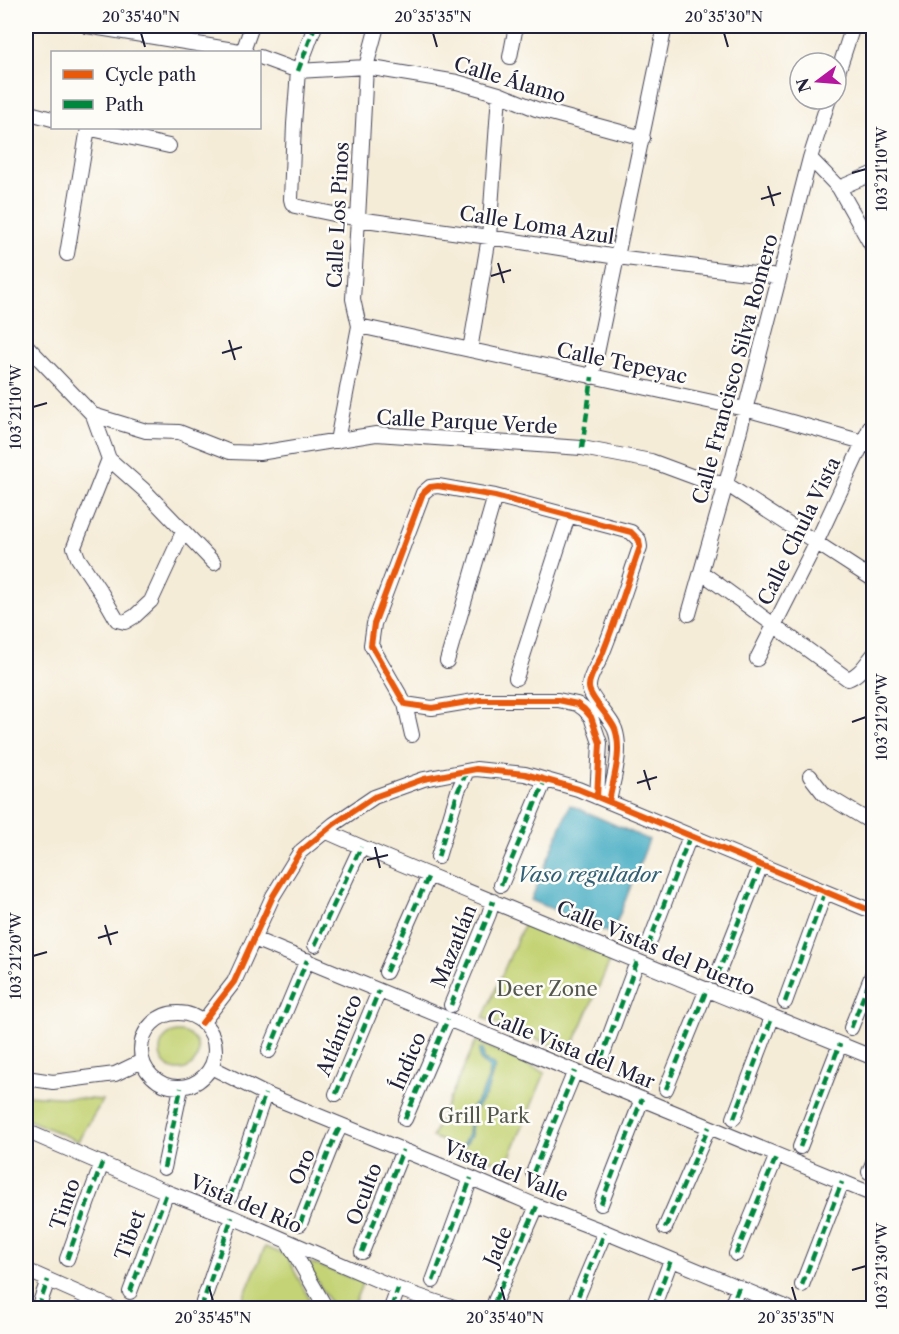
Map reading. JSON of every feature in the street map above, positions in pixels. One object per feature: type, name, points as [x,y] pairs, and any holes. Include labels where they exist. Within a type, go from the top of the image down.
[{"type":"street","points":[[87,26],[239,51]]},
{"type":"street","points":[[245,51],[252,26]]},
{"type":"street","points":[[261,57],[298,70],[315,26]]},
{"type":"street","name":"Calle Los Pinos","points":[[337,441],[359,326],[353,299],[366,67],[377,26]]},
{"type":"street","points":[[510,57],[516,26]]},
{"type":"street","points":[[592,376],[665,26]]},
{"type":"street","points":[[845,51],[853,26]]},
{"type":"street","name":"Calle Álamo","points":[[298,70],[366,67],[457,82],[499,94],[536,109],[643,138]]},
{"type":"street","name":"Calle Loma Azul","points":[[298,70],[291,199],[296,206],[358,219],[617,257],[779,277]]},
{"type":"street","points":[[470,350],[489,237],[499,94]]},
{"type":"street","name":"Calle Francisco Silva Romero","points":[[689,614],[726,484],[810,158],[825,111]]},
{"type":"street","points":[[26,112],[51,119]]},
{"type":"street","points":[[67,254],[87,129]]},
{"type":"street","points":[[92,129],[169,146]]},
{"type":"street","points":[[810,158],[839,188],[873,250]]},
{"type":"street","points":[[839,188],[873,174]]},
{"type":"street","name":"Calle Tepeyac","points":[[359,326],[745,410],[868,445]]},
{"type":"street","name":"Calle Parque Verde","points":[[26,345],[93,415],[146,431],[179,432],[230,452],[259,453],[376,434],[582,448],[651,461],[705,482],[726,484],[873,580]]},
{"type":"street","points":[[93,415],[109,459],[144,490],[213,563]]},
{"type":"street","name":"Calle Chula Vista","points":[[757,659],[868,445],[873,419]]},
{"type":"street","points":[[109,459],[74,547],[78,558],[117,621],[125,622],[151,601],[183,532]]},
{"type":"street","points":[[412,735],[405,704],[371,645],[374,624],[423,493],[430,487],[438,486],[495,496],[631,532],[639,540],[639,547],[588,690],[614,727],[618,740],[617,761],[603,800]]},
{"type":"street","points":[[447,661],[495,496]]},
{"type":"street","points":[[516,678],[568,516]]},
{"type":"street","points":[[701,572],[848,679],[858,673],[873,654]]},
{"type":"street","points":[[405,704],[432,708],[480,700],[558,700],[577,704],[591,717],[600,743],[603,800]]},
{"type":"street","points":[[438,856],[458,791],[467,771]]},
{"type":"street","points":[[202,1023],[234,982],[273,896],[300,852],[374,797],[424,779],[467,771],[525,774],[578,789],[873,912]]},
{"type":"street","points":[[810,776],[824,794],[873,824]]},
{"type":"street","points":[[501,885],[545,780]]},
{"type":"street","name":"Calle Vistas del Puerto","points":[[326,831],[873,1058]]},
{"type":"street","points":[[648,946],[690,836]]},
{"type":"street","points":[[315,945],[361,847]]},
{"type":"street","points":[[717,976],[761,865]]},
{"type":"street","points":[[386,972],[429,875]]},
{"type":"street","points":[[785,1002],[825,892]]},
{"type":"street","name":"Mazatlán","points":[[449,1012],[493,901]]},
{"type":"street","name":"Calle Vista del Mar","points":[[254,939],[379,991],[449,1012],[575,1071],[873,1195]]},
{"type":"street","points":[[269,1051],[307,960]]},
{"type":"street","points":[[601,1059],[637,962]]},
{"type":"street","points":[[851,1028],[873,970]]},
{"type":"street","points":[[666,1089],[707,989]]},
{"type":"street","name":"Atlántico","points":[[336,1094],[379,991]]},
{"type":"street","name":"Índico","points":[[405,1119],[449,1012]]},
{"type":"street","points":[[180,1014],[192,1016],[202,1023],[210,1032],[214,1043],[211,1067],[193,1084],[181,1088],[157,1081],[142,1061],[143,1038],[149,1027],[158,1019],[180,1014]]},
{"type":"street","points":[[734,1118],[772,1018]]},
{"type":"street","points":[[800,1147],[840,1044]]},
{"type":"street","points":[[26,1078],[53,1082],[115,1074],[142,1061]]},
{"type":"street","name":"Vista del Valle","points":[[211,1067],[265,1094],[788,1308]]},
{"type":"street","points":[[532,1173],[575,1071]]},
{"type":"street","points":[[164,1168],[181,1088]]},
{"type":"street","points":[[230,1197],[265,1094]]},
{"type":"street","points":[[601,1204],[642,1099]]},
{"type":"street","name":"Oro","points":[[300,1224],[341,1125]]},
{"type":"street","points":[[665,1228],[709,1127]]},
{"type":"street","name":"Vista del Río","points":[[27,1136],[102,1163],[398,1289],[454,1308]]},
{"type":"street","name":"Oculto","points":[[362,1252],[402,1150]]},
{"type":"street","points":[[736,1254],[777,1155]]},
{"type":"street","name":"Tinto","points":[[67,1259],[102,1163]]},
{"type":"street","points":[[433,1281],[471,1178]]},
{"type":"street","points":[[802,1285],[842,1182]]},
{"type":"street","name":"Tibet","points":[[130,1292],[167,1191]]},
{"type":"street","name":"Jade","points":[[495,1301],[537,1206]]},
{"type":"street","points":[[201,1308],[232,1217]]},
{"type":"street","points":[[573,1308],[604,1232]]},
{"type":"street","points":[[288,1242],[326,1308]]},
{"type":"street","points":[[653,1308],[671,1260]]},
{"type":"street","points":[[26,1270],[112,1308]]},
{"type":"street","points":[[38,1308],[48,1280]]},
{"type":"street","points":[[730,1308],[739,1287]]},
{"type":"street","points":[[391,1308],[398,1289]]},
{"type":"street","points":[[871,1308],[873,1302]]},
{"type":"green space","name":"Deer Zone","points":[[524,924],[611,959],[570,1052],[483,1018]]},
{"type":"green space","points":[[179,1032],[193,1037],[198,1051],[193,1065],[179,1070],[165,1065],[160,1051],[165,1037]]},
{"type":"green space","name":"Grill Park","points":[[476,1041],[545,1073],[506,1166],[432,1137]]},
{"type":"green space","points":[[26,1095],[103,1100],[78,1141],[26,1119]]},
{"type":"green space","points":[[265,1247],[286,1255],[314,1308],[239,1308]]},
{"type":"green space","points":[[305,1261],[363,1282],[352,1308],[333,1308]]},
{"type":"water","name":"Vaso regulador","points":[[570,805],[649,840],[612,934],[531,900]]},
{"type":"water","points":[[479,1049],[483,1049],[484,1060],[495,1066],[486,1095],[472,1113],[471,1136],[465,1146],[463,1145],[468,1134],[470,1111],[488,1079],[489,1068],[480,1060]]},
{"type":"marked path","points":[[298,71],[315,26]]},
{"type":"marked path","points":[[582,448],[592,377]]},
{"type":"marked path","points":[[438,857],[458,791],[467,771]]},
{"type":"marked path","points":[[501,885],[545,780]]},
{"type":"marked path","points":[[648,946],[690,836]]},
{"type":"marked path","points":[[315,945],[361,847]]},
{"type":"marked path","points":[[717,976],[761,865]]},
{"type":"marked path","points":[[386,972],[429,875]]},
{"type":"marked path","points":[[785,1002],[825,892]]},
{"type":"marked path","points":[[451,1005],[493,901]]},
{"type":"marked path","points":[[269,1051],[307,960]]},
{"type":"marked path","points":[[601,1059],[637,962]]},
{"type":"marked path","points":[[851,1028],[874,970]]},
{"type":"marked path","points":[[666,1089],[707,989]]},
{"type":"marked path","points":[[336,1094],[379,991]]},
{"type":"marked path","points":[[734,1118],[772,1018]]},
{"type":"marked path","points":[[405,1119],[448,1019]]},
{"type":"marked path","points":[[800,1147],[840,1044]]},
{"type":"marked path","points":[[533,1173],[575,1071]]},
{"type":"marked path","points":[[164,1168],[181,1088]]},
{"type":"marked path","points":[[230,1197],[265,1094]]},
{"type":"marked path","points":[[601,1204],[642,1099]]},
{"type":"marked path","points":[[300,1224],[341,1125]]},
{"type":"marked path","points":[[665,1228],[709,1127]]},
{"type":"marked path","points":[[26,1145],[30,1132]]},
{"type":"marked path","points":[[362,1252],[403,1150]]},
{"type":"marked path","points":[[736,1254],[777,1155]]},
{"type":"marked path","points":[[869,1172],[874,1160]]},
{"type":"marked path","points":[[67,1259],[102,1163]]},
{"type":"marked path","points":[[433,1281],[471,1178]]},
{"type":"marked path","points":[[802,1285],[842,1182]]},
{"type":"marked path","points":[[130,1292],[167,1192]]},
{"type":"marked path","points":[[495,1301],[537,1206]]},
{"type":"marked path","points":[[201,1308],[232,1217]]},
{"type":"marked path","points":[[573,1308],[605,1232]]},
{"type":"marked path","points":[[653,1308],[671,1260]]},
{"type":"marked path","points":[[38,1308],[48,1280]]},
{"type":"marked path","points":[[730,1308],[739,1287]]},
{"type":"marked path","points":[[391,1308],[398,1289]]},
{"type":"marked path","points":[[871,1308],[874,1302]]},
{"type":"cycle path","points":[[597,797],[600,743],[591,717],[577,704],[558,700],[480,700],[432,708],[405,704],[371,645],[374,624],[423,493],[430,487],[438,486],[495,496],[631,532],[639,540],[640,547],[617,616],[589,683],[592,696],[615,729],[617,738],[616,766],[609,802]]},
{"type":"cycle path","points":[[202,1023],[234,982],[273,896],[300,852],[334,824],[374,797],[424,779],[476,769],[525,774],[578,789],[874,912]]}]
